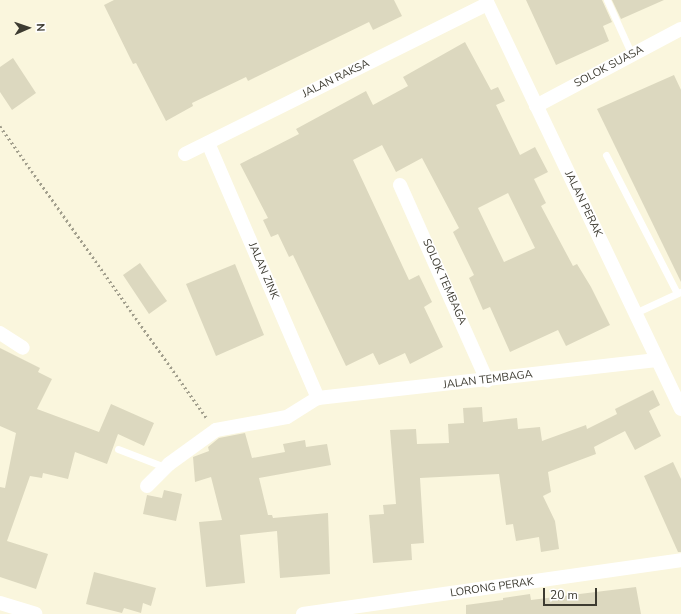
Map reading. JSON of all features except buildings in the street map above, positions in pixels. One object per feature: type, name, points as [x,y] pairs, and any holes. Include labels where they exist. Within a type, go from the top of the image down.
[{"type":"street","name":"JALAN PERAK","points":[[487,2],[681,409]]},
{"type":"street","name":"JALAN RAKSA","points":[[185,154],[487,2]]},
{"type":"street","name":"SOLOK SUASA","points":[[536,106],[681,29]]},
{"type":"street","name":"JALAN ZINK","points":[[208,143],[318,398]]},
{"type":"street","name":"SOLOK TEMBAGA","points":[[400,185],[487,380]]},
{"type":"street","points":[[0,333],[23,348]]},
{"type":"street","name":"JALAN TEMBAGA","points":[[318,398],[658,360]]},
{"type":"street","points":[[148,486],[165,468],[216,430],[287,417],[318,398]]},
{"type":"street","name":"LORONG PERAK","points":[[304,614],[681,560]]},
{"type":"street","points":[[0,603],[35,614]]},
{"type":"lane","points":[[607,0],[632,55]]},
{"type":"lane","points":[[606,156],[679,292],[636,313]]},
{"type":"lane","points":[[118,449],[165,468]]},
{"type":"path","points":[[0,126],[216,430]]}]
